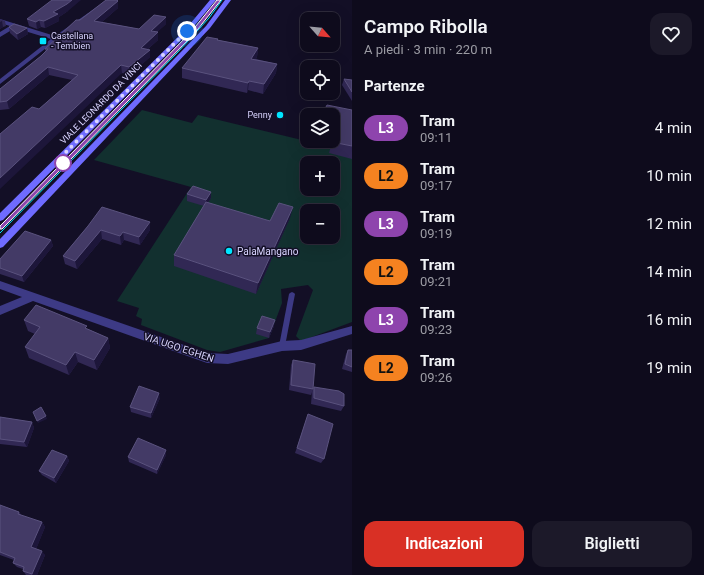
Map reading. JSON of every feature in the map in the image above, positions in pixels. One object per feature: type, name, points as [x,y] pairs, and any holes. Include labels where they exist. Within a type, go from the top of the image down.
[{"type":"street","points":[[0,82],[83,17],[111,0]]},
{"type":"street","name":"VIALE LEONARDO DA VINCI","points":[[0,218],[168,51],[213,0]]},
{"type":"street","points":[[0,245],[217,17],[228,0]]},
{"type":"street","points":[[0,21],[55,38]]},
{"type":"street","points":[[0,35],[15,25]]},
{"type":"street","points":[[168,51],[182,54]]},
{"type":"street","name":"VIA UGO EGHEN","points":[[0,285],[207,358],[228,359],[282,346],[301,345],[352,330]]},
{"type":"street","points":[[0,311],[32,297]]},
{"type":"lane","points":[[282,346],[292,294]]},
{"type":"green space","points":[[142,110],[192,123],[198,115],[300,140],[300,148],[335,148],[352,152],[352,322],[301,341],[296,336],[313,290],[308,285],[281,289],[282,303],[269,338],[220,352],[207,350],[141,325],[142,319],[136,316],[139,308],[117,301],[191,187],[94,160]]},
{"type":"building","points":[[52,0],[72,0],[53,12],[58,14],[44,21],[39,20],[36,22],[27,19]]},
{"type":"building","points":[[106,0],[118,1],[94,21],[139,29],[154,15],[166,17],[151,31],[158,32],[141,48],[150,50],[129,67],[121,65],[0,178],[0,134],[32,107],[39,109],[78,75],[48,67],[7,101],[0,102],[0,89],[41,56],[48,49],[45,49],[76,20],[80,20]]},
{"type":"building","points":[[14,24],[27,28],[17,34],[9,27]]},
{"type":"building","points":[[207,37],[258,48],[251,59],[277,64],[264,84],[249,81],[248,83],[182,68]]},
{"type":"building","points":[[344,79],[352,80],[352,92]]},
{"type":"building","points":[[327,105],[352,110],[352,146],[340,144],[340,108],[326,108]]},
{"type":"building","points":[[193,186],[211,192],[206,200],[187,194]]},
{"type":"building","name":"PalaMangano","points":[[206,202],[270,221],[279,203],[293,207],[258,283],[174,255]]},
{"type":"building","points":[[102,207],[150,222],[139,237],[123,232],[120,236],[101,230],[75,261],[63,256],[88,226]]},
{"type":"building","points":[[25,231],[51,240],[22,276],[0,268],[0,259]]},
{"type":"building","points":[[36,305],[87,326],[85,328],[108,338],[94,360],[75,352],[66,365],[25,347],[40,327],[24,320]]},
{"type":"building","points":[[262,316],[275,320],[270,332],[257,328]]},
{"type":"building","points":[[348,350],[352,350],[352,367],[345,364]]},
{"type":"building","points":[[293,360],[315,364],[313,389],[291,385]]},
{"type":"building","points":[[139,386],[159,393],[151,413],[130,407]]},
{"type":"building","points":[[314,387],[339,391],[344,394],[344,406],[314,398]]},
{"type":"building","points":[[41,407],[46,416],[37,421],[33,412]]},
{"type":"building","points":[[308,414],[333,424],[324,459],[297,448]]},
{"type":"building","points":[[0,417],[32,422],[24,442],[0,439]]},
{"type":"building","points":[[138,438],[166,450],[157,470],[128,457]]},
{"type":"building","points":[[52,450],[67,456],[54,478],[39,471]]},
{"type":"building","points":[[0,505],[19,512],[18,514],[42,522],[31,547],[42,551],[32,574],[23,571],[24,567],[13,563],[15,558],[0,552]]},
{"type":"tram line","name":"L3","points":[[0,227],[192,33],[218,0]]},
{"type":"tram line","points":[[0,233],[177,53],[209,18],[222,0]]},
{"type":"place","name":"Castellana - Tembien","points":[[43,41]]},
{"type":"place","name":"Penny","points":[[280,115]]},
{"type":"place","name":"PalaMangano","points":[[229,251]]},
{"type":"route","points":[[63,163],[56,162],[187,31]]}]
